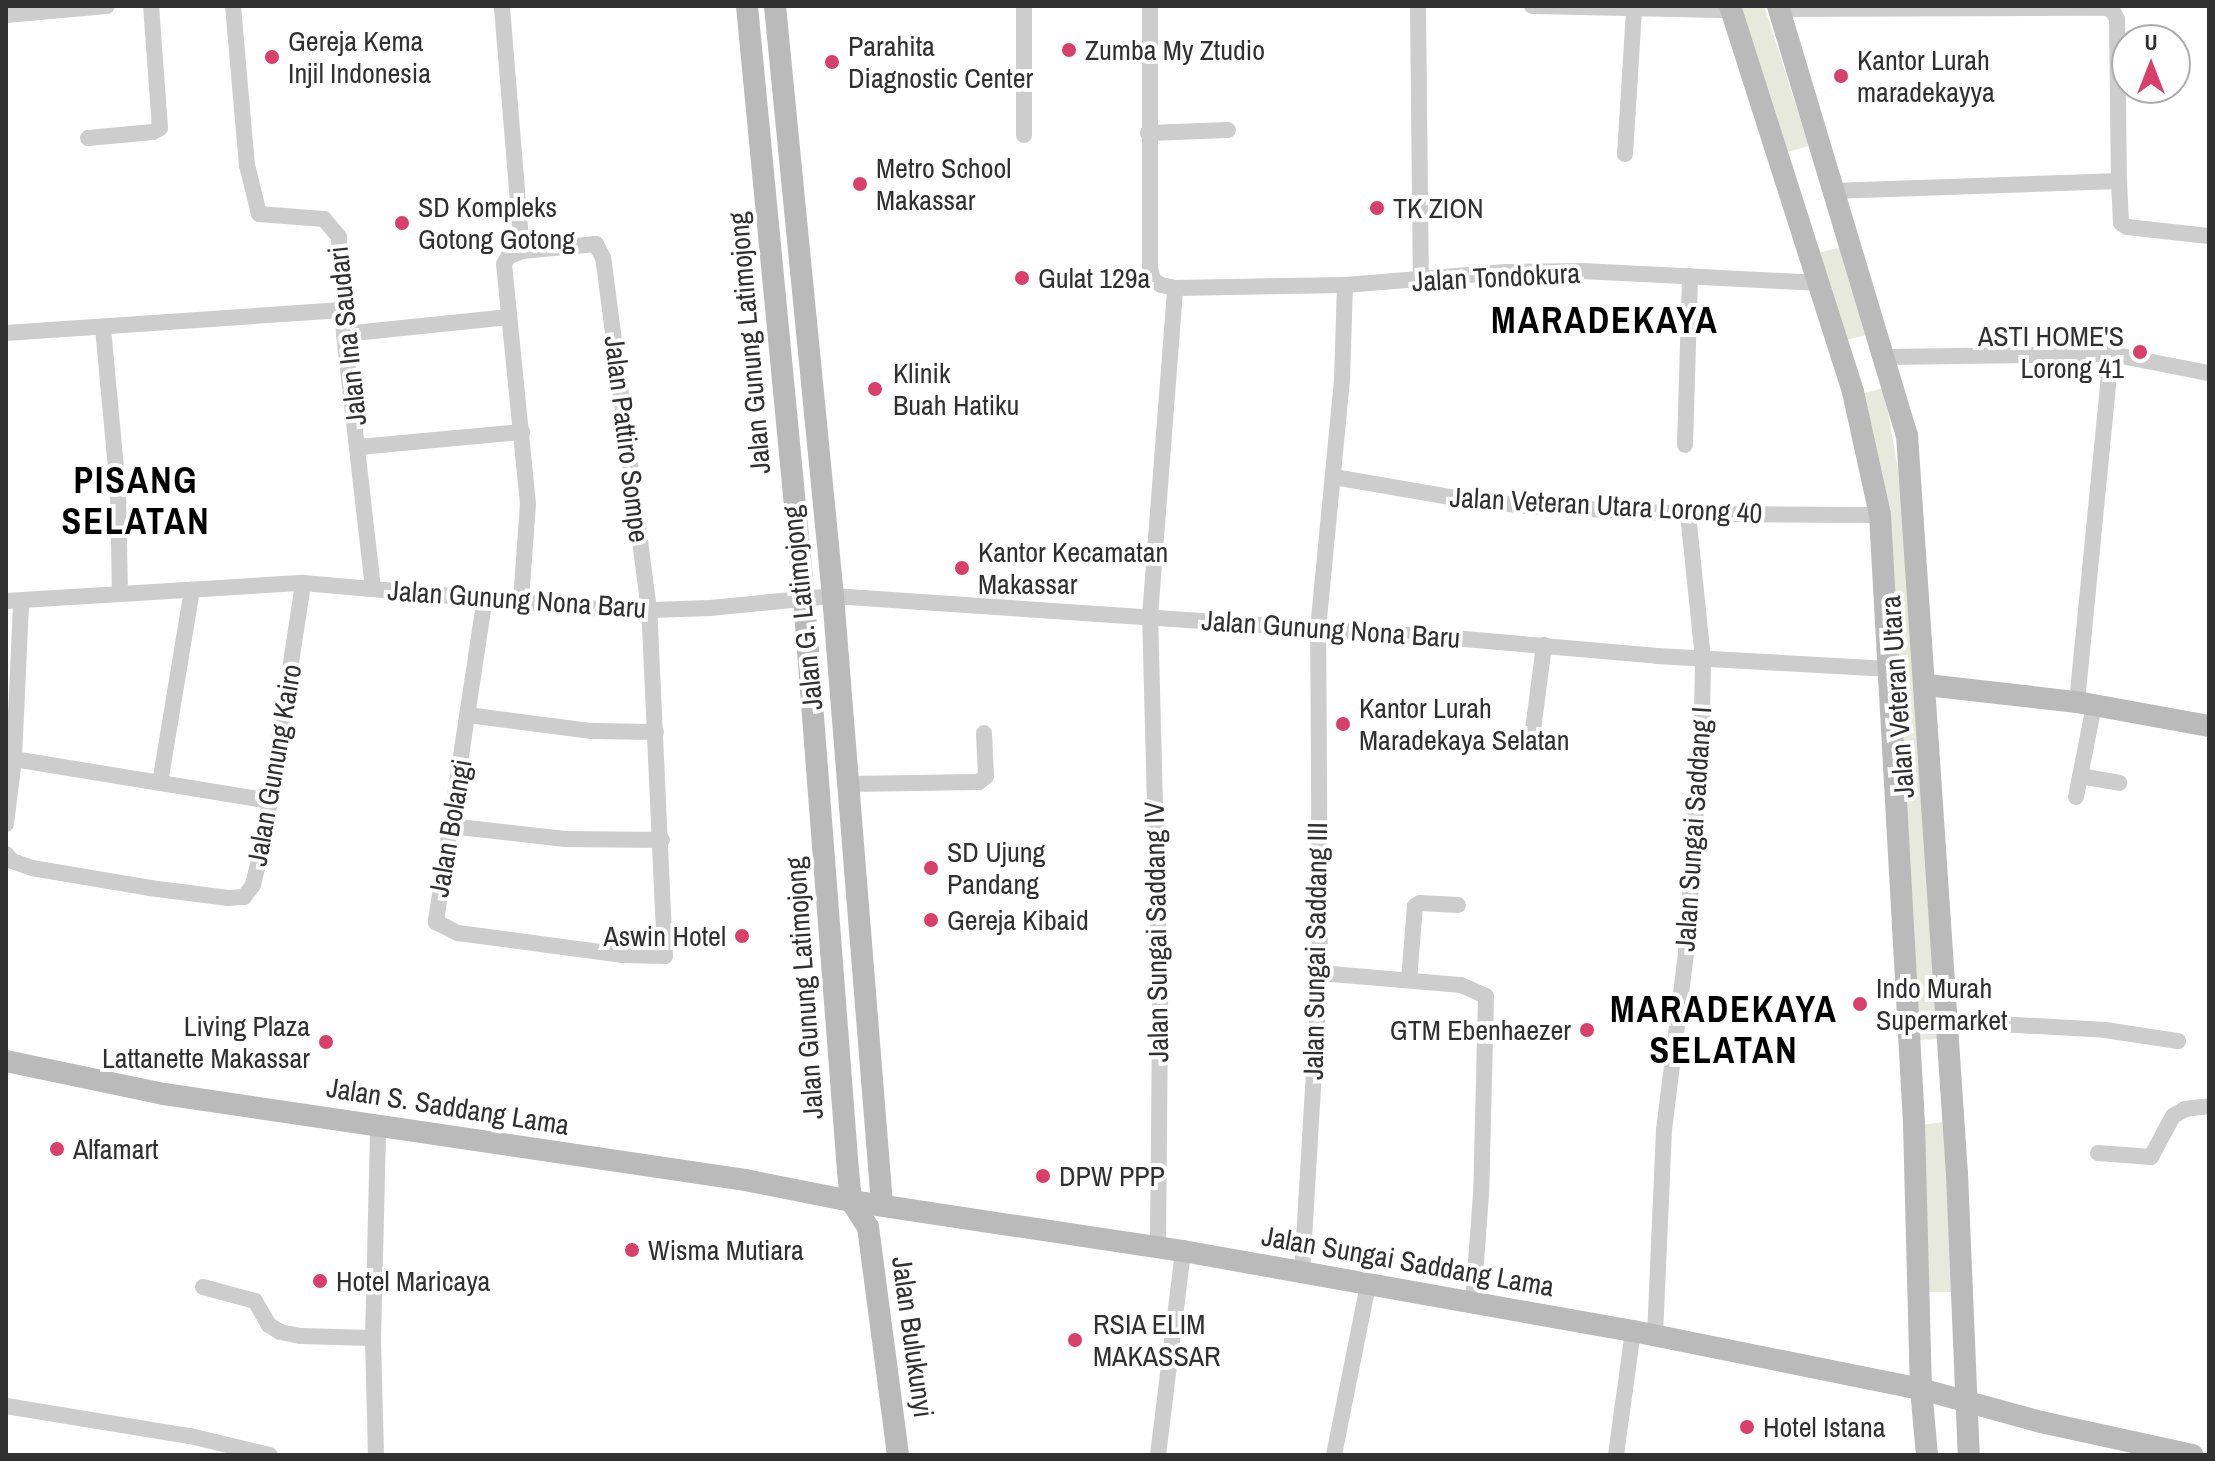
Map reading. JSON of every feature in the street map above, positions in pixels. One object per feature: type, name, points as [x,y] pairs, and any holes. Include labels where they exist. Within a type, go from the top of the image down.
[{"type":"main road","name":"Jalan Gunung Latimojong","points":[[747,6],[804,599],[851,1201]]},
{"type":"main road","name":"Jalan G. Latimojong","points":[[775,6],[833,596],[882,1204]]},
{"type":"main road","name":"Jalan Veteran Utara","points":[[1731,8],[1865,439],[1880,515],[1913,1101],[1921,1389],[1927,1455]]},
{"type":"main road","name":"Jalan Veteran Utara","points":[[1778,8],[1907,435],[1927,685],[1969,1455]]},
{"type":"main road","points":[[1927,685],[2085,703],[2209,726]]},
{"type":"main road","points":[[1910,1062],[1949,1059]]},
{"type":"main road","name":"Jalan S. Saddang Lama","points":[[6,1061],[164,1094],[745,1180],[882,1204]]},
{"type":"main road","points":[[1913,1101],[1951,1097]]},
{"type":"main road","name":"Jalan Bulukunyi","points":[[851,1201],[868,1227],[898,1455]]},
{"type":"main road","name":"Jalan Bulukunyi","points":[[868,1227],[882,1204]]},
{"type":"main road","name":"Jalan Sungai Saddang Lama","points":[[882,1204],[1183,1251],[1644,1333],[1921,1389],[1966,1403],[2192,1455]]},
{"type":"street","points":[[6,15],[107,6]]},
{"type":"street","points":[[88,138],[153,132],[160,128],[151,6]]},
{"type":"street","name":"Jalan Ina Saudari","points":[[233,6],[254,202],[259,214],[324,219],[339,237],[344,334],[373,588]]},
{"type":"street","points":[[502,6],[522,251],[508,257],[504,264],[529,533],[521,601]]},
{"type":"street","points":[[1024,6],[1024,135]]},
{"type":"street","points":[[1150,6],[1150,267],[1153,280],[1175,288]]},
{"type":"street","points":[[1418,6],[1421,280]]},
{"type":"street","points":[[1532,6],[1634,10],[1731,8]]},
{"type":"street","points":[[1778,8],[2112,10],[2117,19],[2121,223],[2127,227],[2209,236]]},
{"type":"street","points":[[1625,154],[1634,10]]},
{"type":"street","points":[[1148,133],[1228,130]]},
{"type":"street","points":[[1832,191],[2119,181]]},
{"type":"street","name":"Jalan Pattiro Sompe","points":[[522,251],[596,244],[601,249],[649,610],[665,956]]},
{"type":"street","name":"Jalan Tondokura","points":[[1175,288],[1345,285],[1505,272],[1690,276],[1817,283]]},
{"type":"street","points":[[1685,445],[1690,276]]},
{"type":"street","name":"Jalan Sungai Saddang III","points":[[1302,1273],[1320,973],[1318,629],[1334,477],[1345,285]]},
{"type":"street","name":"Jalan Sungai Saddang IV","points":[[1158,1248],[1160,995],[1150,616],[1175,288]]},
{"type":"street","points":[[6,333],[342,310]]},
{"type":"street","points":[[344,334],[509,317]]},
{"type":"street","points":[[103,328],[118,491],[120,593]]},
{"type":"street","points":[[2076,797],[2111,354]]},
{"type":"street","points":[[1884,357],[2111,354],[2209,373]]},
{"type":"street","points":[[359,447],[522,432]]},
{"type":"street","name":"Jalan Veteran Utara Lorong 40","points":[[1334,477],[1461,499],[1526,506],[1688,514],[1880,515]]},
{"type":"street","name":"Jalan Sungai Saddang I","points":[[1616,1455],[1644,1333],[1691,899],[1703,659],[1688,514]]},
{"type":"street","name":"Jalan Gunung Nona Baru","points":[[14,602],[303,583],[485,597],[597,610],[649,610],[833,596],[1150,616],[1703,659],[1890,669]]},
{"type":"street","name":"Jalan Gunung Kairo","points":[[6,854],[12,861],[32,868],[150,888],[228,898],[244,897],[253,885],[270,801],[303,583]]},
{"type":"street","points":[[160,783],[192,590]]},
{"type":"street","name":"Jalan Bolangi","points":[[485,597],[436,922],[443,929],[622,955],[665,956]]},
{"type":"street","points":[[6,824],[14,759],[14,602]]},
{"type":"street","points":[[1533,730],[1544,645]]},
{"type":"street","points":[[468,715],[592,731],[656,732]]},
{"type":"street","points":[[849,784],[979,782],[986,776],[984,733]]},
{"type":"street","points":[[14,759],[270,801]]},
{"type":"street","points":[[2080,776],[2119,783]]},
{"type":"street","points":[[450,826],[565,839],[662,840]]},
{"type":"street","points":[[1409,980],[1415,906],[1420,903],[1458,905]]},
{"type":"street","points":[[1320,973],[1461,985],[1475,988],[1486,996],[1481,1194],[1473,1304]]},
{"type":"street","points":[[1946,1021],[2105,1030],[2178,1041]]},
{"type":"street","points":[[2098,1153],[2151,1157],[2173,1116],[2185,1109],[2209,1106]]},
{"type":"street","points":[[376,1455],[373,1338],[378,1127]]},
{"type":"street","points":[[1158,1455],[1183,1251]]},
{"type":"street","points":[[1334,1455],[1368,1285]]},
{"type":"street","points":[[203,1287],[255,1301],[269,1325],[280,1332],[300,1336],[373,1338]]},
{"type":"street","points":[[6,1406],[190,1436],[270,1455]]},
{"type":"shaded area","points":[[1737,6],[1764,6],[1809,146],[1784,153]]},
{"type":"shaded area","points":[[1844,246],[1870,334],[1843,341],[1815,254]]},
{"type":"shaded area","points":[[1884,388],[1901,488],[1940,1039],[1914,1040],[1861,394]]},
{"type":"shaded area","points":[[1944,1122],[1953,1292],[1921,1292],[1921,1125]]},
{"type":"place","name":"Zumba My Ztudio","points":[[1069,50]]},
{"type":"place","name":"Gereja Kema Injil Indonesia","points":[[272,57]]},
{"type":"place","name":"Parahita Diagnostic Center","points":[[832,62]]},
{"type":"place","name":"Kantor Lurah maradekayya","points":[[1841,76]]},
{"type":"place","name":"Metro School Makassar","points":[[860,184]]},
{"type":"place","name":"TK ZION","points":[[1377,208]]},
{"type":"place","name":"SD Kompleks Gotong Gotong","points":[[402,223]]},
{"type":"place","name":"Gulat 129a","points":[[1022,278]]},
{"type":"place","name":"ASTI HOME'S Lorong 41","points":[[2140,352]]},
{"type":"place","name":"Klinik Buah Hatiku","points":[[875,389]]},
{"type":"place","name":"Kantor Kecamatan Makassar","points":[[962,568]]},
{"type":"place","name":"Kantor Lurah Maradekaya Selatan","points":[[1343,724]]},
{"type":"place","name":"SD Ujung Pandang","points":[[931,868]]},
{"type":"place","name":"Gereja Kibaid","points":[[931,920]]},
{"type":"place","name":"Aswin Hotel","points":[[742,936]]},
{"type":"place","name":"Indo Murah Supermarket","points":[[1860,1004]]},
{"type":"place","name":"GTM Ebenhaezer","points":[[1587,1030]]},
{"type":"place","name":"Living Plaza Lattanette Makassar","points":[[326,1042]]},
{"type":"place","name":"Alfamart","points":[[57,1149]]},
{"type":"place","name":"DPW PPP","points":[[1043,1176]]},
{"type":"place","name":"Wisma Mutiara","points":[[632,1250]]},
{"type":"place","name":"Hotel Maricaya","points":[[320,1281]]},
{"type":"place","name":"RSIA ELIM MAKASSAR","points":[[1075,1340]]},
{"type":"place","name":"Hotel Istana","points":[[1747,1427]]},
{"type":"district","name":"MARADEKAYA","points":[[1605,321]]},
{"type":"district","name":"PISANG SELATAN","points":[[136,500]]},
{"type":"district","name":"MARADEKAYA SELATAN","points":[[1724,1030]]}]
